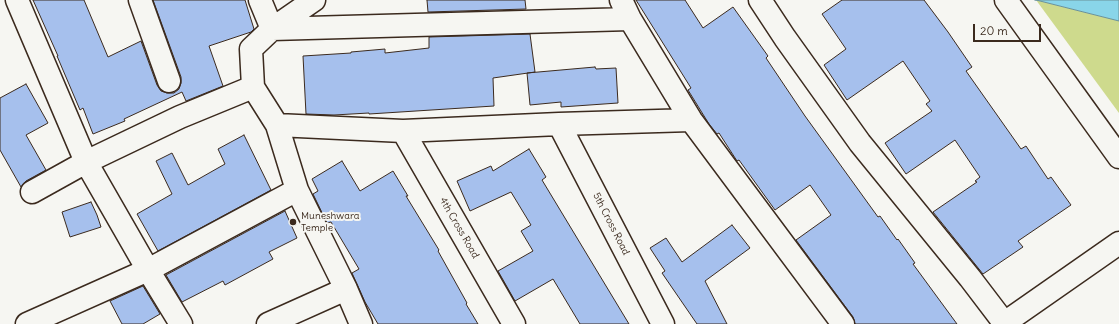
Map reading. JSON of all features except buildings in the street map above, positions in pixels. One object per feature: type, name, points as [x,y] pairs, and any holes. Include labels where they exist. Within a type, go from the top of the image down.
[{"type":"street","points":[[17,0],[86,162],[181,324]]},
{"type":"street","points":[[140,0],[169,81]]},
{"type":"street","points":[[260,0],[272,29]]},
{"type":"street","points":[[314,0],[272,29],[251,49],[253,87],[276,125],[297,190],[346,289],[360,324]]},
{"type":"street","points":[[621,0],[630,19],[691,120],[843,324]]},
{"type":"street","points":[[760,0],[785,38],[860,143],[970,278],[1004,324],[1119,243]]},
{"type":"street","points":[[1006,0],[1119,157]]},
{"type":"street","points":[[272,29],[630,19]]},
{"type":"street","points":[[32,192],[86,162],[180,117],[253,87]]},
{"type":"street","points":[[276,125],[403,131],[691,120]]},
{"type":"street","name":"5th Cross Road","points":[[559,124],[663,324]]},
{"type":"street","name":"4th Cross Road","points":[[403,131],[514,324]]},
{"type":"street","points":[[27,324],[148,270],[297,190]]},
{"type":"street","points":[[268,324],[346,289]]},
{"type":"green space","points":[[1036,0],[1119,21],[1119,113]]},
{"type":"water","points":[[1036,0],[1119,0],[1119,21]]},
{"type":"place","name":"Muneshwara Temple","points":[[293,222]]}]
